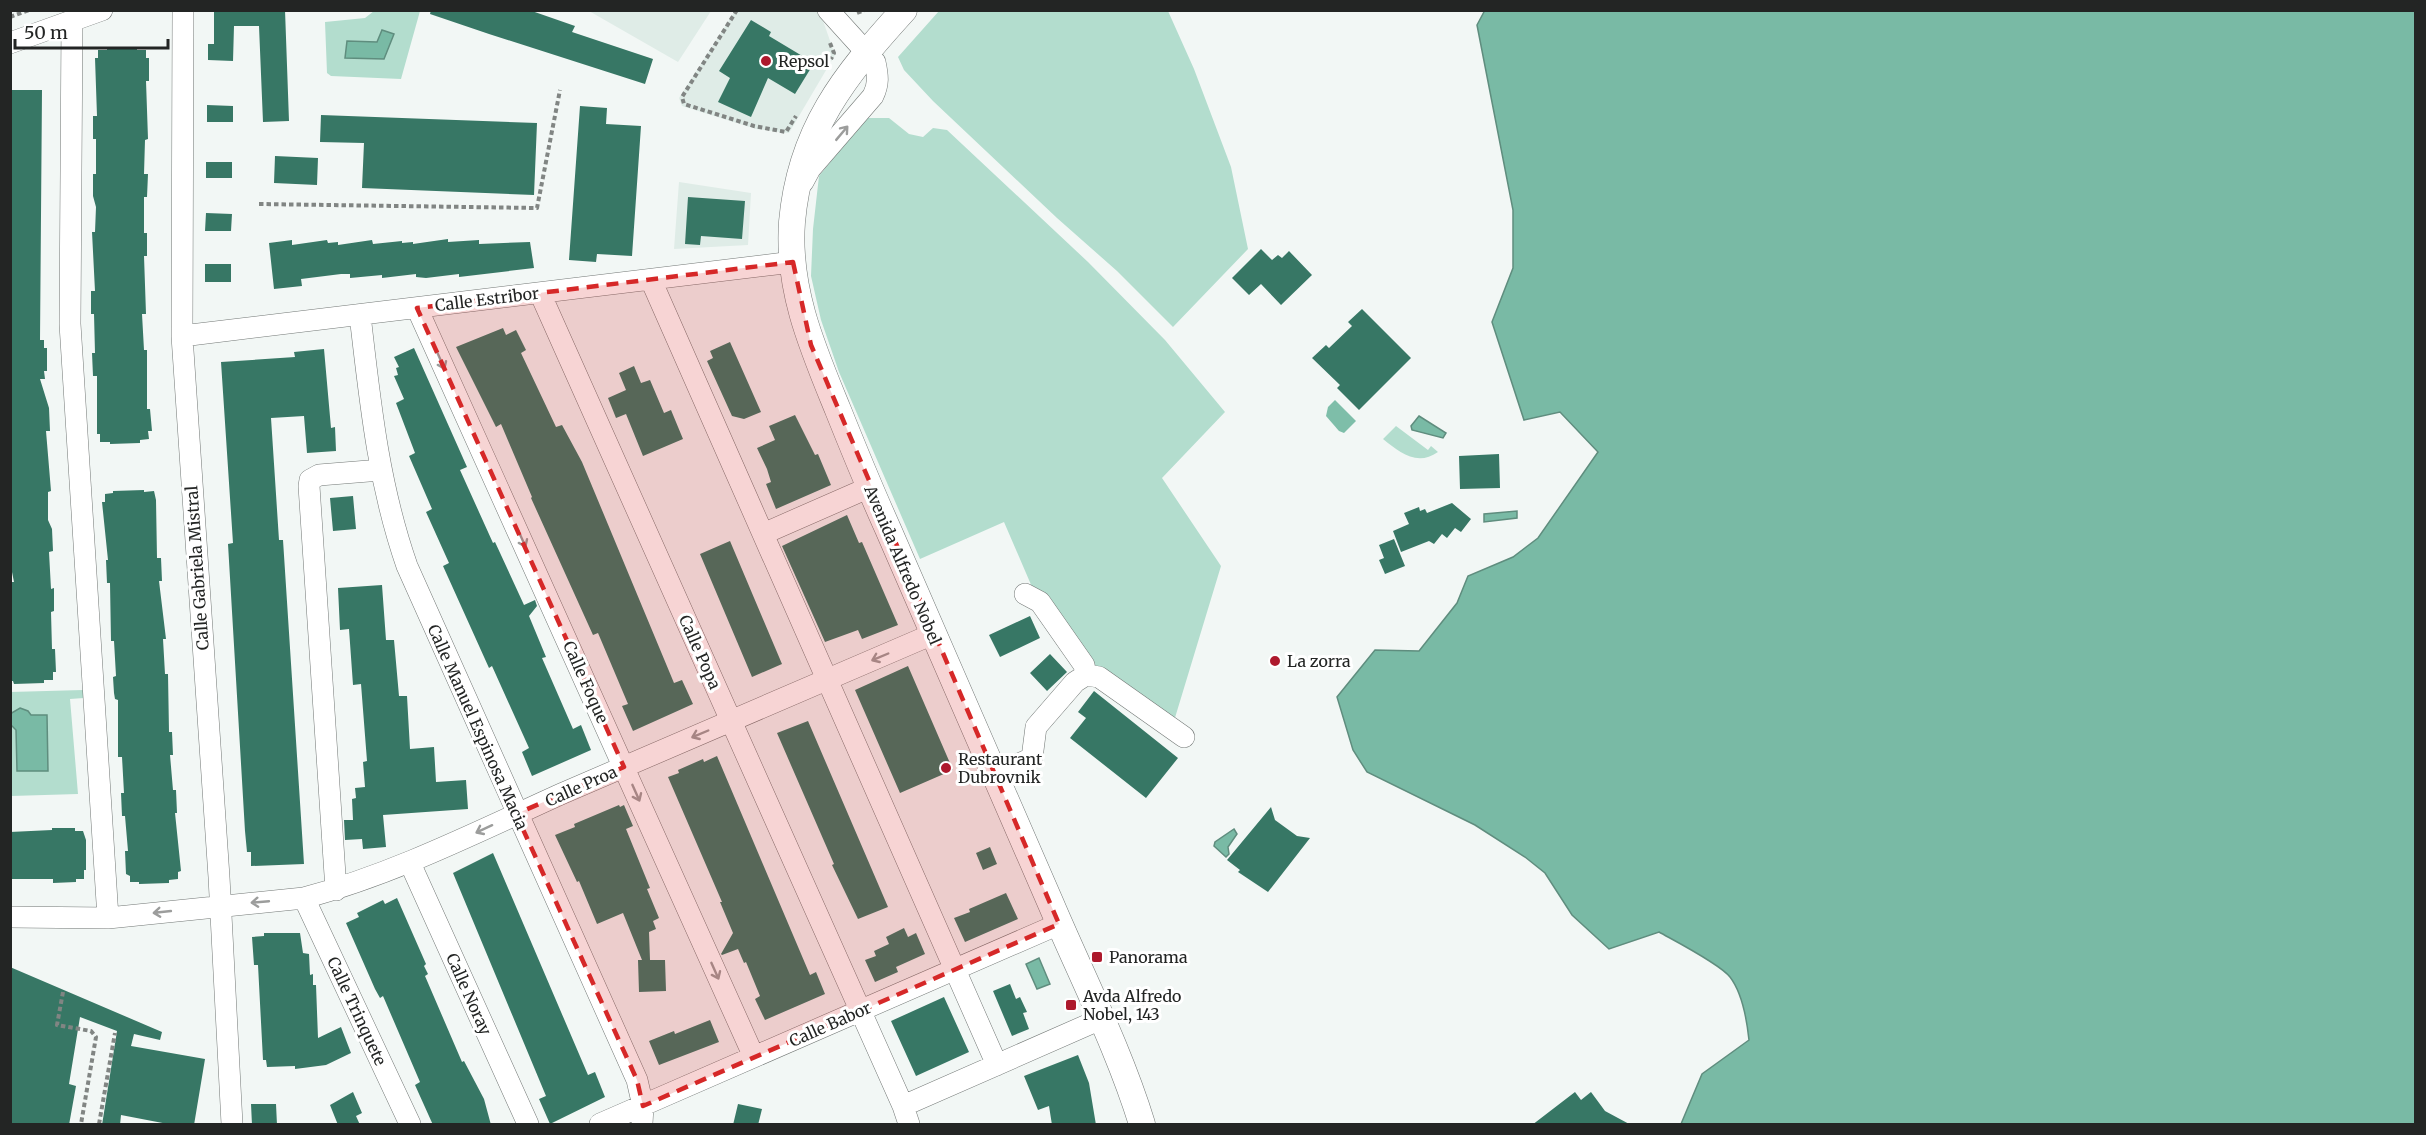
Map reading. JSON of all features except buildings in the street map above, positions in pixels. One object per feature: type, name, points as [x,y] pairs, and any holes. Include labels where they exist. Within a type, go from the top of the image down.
[{"type":"main road","name":"Avenida Alfredo Nobel","points":[[904,10],[871,57],[839,87],[808,147],[795,196],[792,225],[793,262],[801,315],[811,345],[870,487],[1101,1019],[1142,1125]]},
{"type":"street","points":[[10,43],[102,10]]},
{"type":"street","name":"Calle Gabriela Mistral","points":[[183,10],[182,336],[220,906],[232,1125]]},
{"type":"street","points":[[828,10],[871,57]]},
{"type":"street","points":[[72,21],[70,324],[108,918]]},
{"type":"street","name":"Calle Estribor","points":[[182,336],[793,262]]},
{"type":"street","points":[[651,280],[997,1065]]},
{"type":"street","name":"Calle Popa","points":[[540,293],[906,1115]]},
{"type":"street","name":"Calle Foque","points":[[417,308],[754,1057]]},
{"type":"street","name":"Calle Manuel Espinosa Macia","points":[[360,315],[387,504],[407,566],[516,814],[637,1080],[643,1115]]},
{"type":"street","points":[[336,890],[309,486],[310,480],[319,475],[381,470]]},
{"type":"street","points":[[763,534],[870,487]]},
{"type":"street","points":[[1025,594],[1041,602],[1084,664],[1086,675]]},
{"type":"street","name":"Calle Proa","points":[[10,917],[108,918],[304,898],[336,890],[410,863],[516,814],[933,634]]},
{"type":"street","points":[[995,775],[1032,758],[1036,727],[1075,682],[1086,675],[1099,677],[1184,736]]},
{"type":"street","name":"Calle Noray","points":[[410,863],[528,1125]]},
{"type":"street","name":"Calle Trinquete","points":[[304,898],[410,1125]]},
{"type":"street","name":"Calle Babor","points":[[600,1125],[643,1115],[754,1057],[1059,924]]},
{"type":"street","points":[[906,1115],[997,1065],[1101,1019]]},
{"type":"path","points":[[10,17],[29,10]]},
{"type":"path","points":[[737,10],[682,97],[684,104],[754,126],[786,132],[796,115]]},
{"type":"path","points":[[827,35],[834,54],[828,64]]},
{"type":"path","points":[[259,204],[537,208],[560,90]]},
{"type":"path","points":[[63,992],[57,1025],[91,1031],[96,1037],[81,1125]]},
{"type":"path","points":[[99,1125],[115,1033]]},
{"type":"highlighted area","points":[[793,262],[811,345],[1059,924],[643,1106],[637,1080],[516,814],[624,767],[417,308]]},
{"type":"shaded area","points":[[711,10],[678,62],[589,11]]},
{"type":"shaded area","points":[[817,10],[821,15],[835,55],[789,133],[756,129],[682,106],[679,98],[735,11]]},
{"type":"shaded area","points":[[1485,10],[2415,11],[2415,1124],[1681,1124],[1702,1074],[1749,1040],[1741,999],[1730,977],[1707,959],[1659,932],[1609,949],[1572,915],[1545,873],[1525,857],[1475,825],[1367,772],[1353,750],[1337,697],[1375,650],[1419,651],[1457,603],[1468,576],[1513,557],[1538,538],[1598,452],[1560,412],[1524,420],[1492,322],[1513,268],[1513,210],[1477,25]]},
{"type":"shaded area","points":[[374,11],[420,11],[401,79],[331,76],[327,73],[325,22],[365,18]]},
{"type":"shaded area","points":[[939,11],[1168,11],[1194,69],[1231,167],[1248,249],[1173,327],[1117,271],[933,101],[904,70],[898,57]]},
{"type":"shaded area","points":[[382,30],[394,34],[384,59],[345,58],[347,41],[377,42]]},
{"type":"shaded area","points":[[866,118],[889,118],[909,134],[923,137],[933,128],[947,130],[1088,262],[1165,340],[1225,412],[1162,478],[1221,566],[1174,721],[1095,665],[1048,595],[1032,587],[1004,522],[920,559],[839,372],[821,320],[811,276],[819,176]]},
{"type":"shaded area","points":[[679,182],[751,193],[748,245],[674,249]]},
{"type":"shaded area","points":[[1335,400],[1356,421],[1344,433],[1339,431],[1326,416],[1328,407]]},
{"type":"shaded area","points":[[1419,416],[1446,433],[1443,438],[1412,430],[1411,426]]},
{"type":"shaded area","points":[[1396,426],[1428,450],[1431,446],[1438,452],[1423,458],[1416,458],[1395,449],[1383,439]]},
{"type":"shaded area","points":[[1517,511],[1517,518],[1484,522],[1484,514]]},
{"type":"shaded area","points":[[83,690],[84,698],[70,699],[78,794],[11,796],[10,692]]},
{"type":"shaded area","points":[[20,708],[31,715],[47,715],[48,771],[17,771],[16,730],[11,725],[10,714]]},
{"type":"shaded area","points":[[1234,829],[1237,834],[1228,847],[1229,854],[1226,857],[1214,846],[1215,842]]},
{"type":"shaded area","points":[[1039,958],[1050,984],[1037,989],[1026,964]]},
{"type":"place","name":"Repsol","points":[[766,61]]},
{"type":"place","name":"La zorra","points":[[1275,661]]},
{"type":"place","name":"Restaurant Dubrovnik","points":[[946,768]]},
{"type":"place","name":"Panorama","points":[[1097,957]]},
{"type":"place","name":"Avda Alfredo Nobel, 143","points":[[1071,1005]]}]
